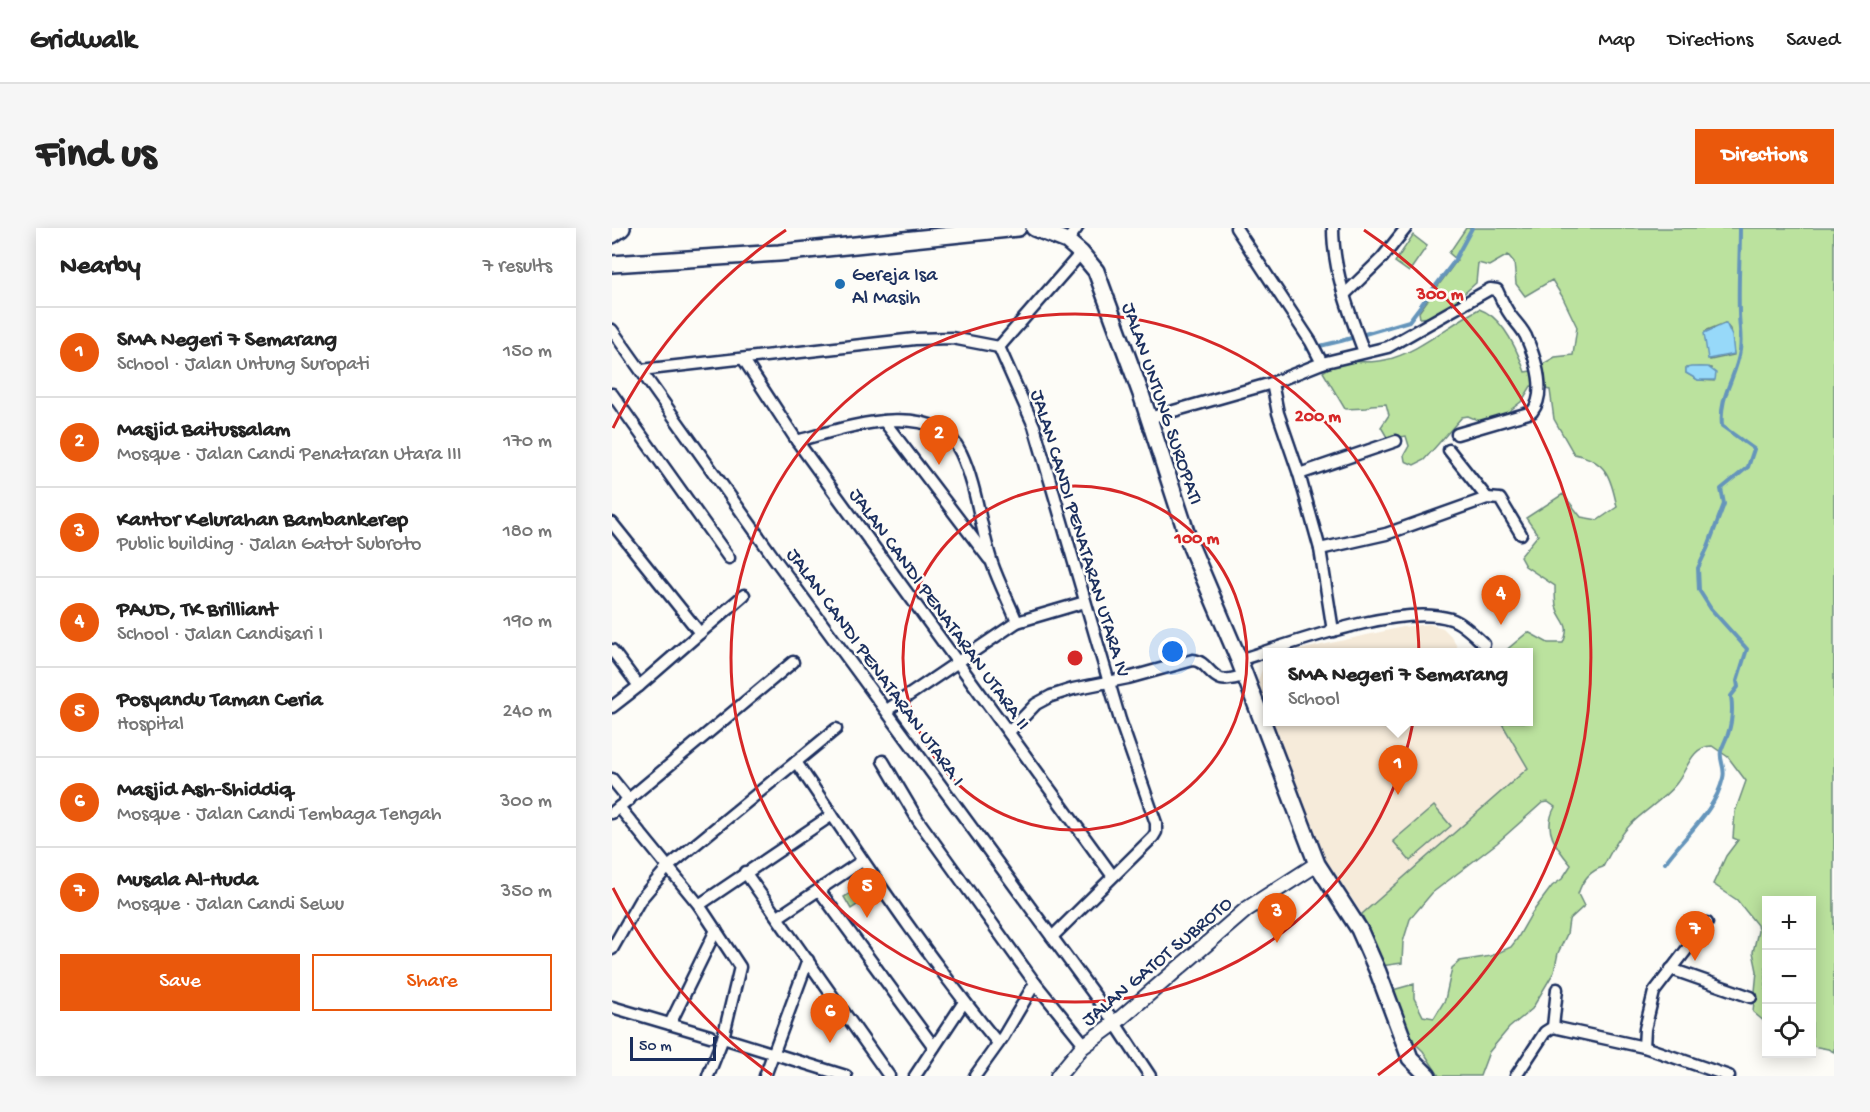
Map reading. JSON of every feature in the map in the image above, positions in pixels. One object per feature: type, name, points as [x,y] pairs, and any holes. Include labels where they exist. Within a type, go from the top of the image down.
[{"type":"main road","points":[[612,235],[622,228]]},
{"type":"main road","points":[[612,264],[779,253],[1018,228]]},
{"type":"main road","name":"JALAN UNTUNG SUROPATI","points":[[1034,228],[1067,241],[1096,271],[1149,418],[1191,547],[1263,723]]},
{"type":"main road","name":"JALAN UNTUNG SUROPATI","points":[[1264,726],[1317,864],[1359,929],[1378,972],[1410,1058],[1428,1076]]},
{"type":"street","points":[[1067,241],[1077,228]]},
{"type":"street","points":[[1236,228],[1322,363]]},
{"type":"street","points":[[1333,228],[1335,257],[1344,296],[1362,347]]},
{"type":"street","points":[[1344,296],[1382,258],[1406,228]]},
{"type":"street","points":[[641,370],[915,339],[952,338],[999,346],[1081,253]]},
{"type":"street","points":[[1149,418],[1272,383],[1362,347],[1388,347],[1490,289],[1497,290],[1510,315],[1527,337],[1537,368],[1540,389],[1538,404],[1532,412],[1456,434]]},
{"type":"street","name":"JALAN CANDI PENATARAN UTARA I","points":[[612,330],[777,562],[1115,1023],[1150,1076]]},
{"type":"street","name":"JALAN CANDI PENATARAN UTARA IV","points":[[999,346],[1034,426],[1120,720],[1156,827],[1153,837],[1052,936]]},
{"type":"street","name":"JALAN CANDI PENATARAN UTARA II","points":[[744,360],[797,441],[1112,875]]},
{"type":"street","points":[[1272,383],[1278,413],[1299,474],[1320,549],[1334,631]]},
{"type":"street","points":[[612,394],[729,558]]},
{"type":"street","points":[[797,441],[862,423],[884,421],[925,423],[947,436],[957,446],[965,463],[993,564],[1017,622]]},
{"type":"street","points":[[884,421],[993,564]]},
{"type":"street","points":[[1299,474],[1396,441]]},
{"type":"street","points":[[1449,450],[1487,498]]},
{"type":"street","points":[[1320,549],[1386,534],[1487,498],[1500,499],[1521,534]]},
{"type":"street","points":[[612,523],[696,636]]},
{"type":"street","points":[[612,707],[744,595]]},
{"type":"street","points":[[887,710],[1017,622],[1085,602]]},
{"type":"street","points":[[1278,648],[1334,631],[1415,614],[1434,615],[1453,620],[1484,644]]},
{"type":"street","points":[[612,650],[639,686]]},
{"type":"street","points":[[1239,660],[1263,653]]},
{"type":"street","points":[[1008,732],[1029,710],[1045,698],[1193,660],[1201,662],[1214,675],[1222,679],[1245,676]]},
{"type":"street","points":[[708,1076],[723,1038],[741,970],[699,905],[668,867],[615,810],[793,662]]},
{"type":"street","points":[[612,949],[640,900],[668,867],[836,729]]},
{"type":"street","points":[[883,761],[918,820],[1035,984],[1085,1045]]},
{"type":"street","points":[[796,762],[862,861],[964,1002],[998,1043]]},
{"type":"street","points":[[612,779],[629,800]]},
{"type":"street","points":[[699,905],[832,815]]},
{"type":"street","points":[[778,917],[862,861]]},
{"type":"street","name":"JALAN GATOT SUBROTO","points":[[1058,1076],[1085,1045],[1115,1023],[1246,909],[1317,864]]},
{"type":"street","points":[[745,872],[889,1076]]},
{"type":"street","points":[[819,890],[934,1047]]},
{"type":"street","points":[[1644,1047],[1645,1029],[1654,992],[1707,923]]},
{"type":"street","points":[[670,1024],[716,930]]},
{"type":"street","points":[[765,1076],[808,960]]},
{"type":"street","points":[[1671,969],[1751,997]]},
{"type":"street","points":[[975,1076],[1035,984]]},
{"type":"street","points":[[1553,1027],[1557,989]]},
{"type":"street","points":[[915,1076],[964,1002]]},
{"type":"street","points":[[612,1006],[710,1036]]},
{"type":"street","points":[[1516,1076],[1545,1032],[1553,1027],[1644,1047],[1729,1076]]},
{"type":"street","points":[[723,1038],[846,1076]]},
{"type":"shaded area","points":[[1429,624],[1443,628],[1458,648],[1308,648],[1403,627]]},
{"type":"shaded area","points":[[1263,667],[1263,699],[1257,683]]},
{"type":"shaded area","points":[[1273,726],[1503,726],[1528,768],[1362,914],[1312,840]]},
{"type":"green space","points":[[1466,228],[1834,228],[1834,1052],[1816,1047],[1816,896],[1762,896],[1762,1020],[1753,1012],[1757,971],[1753,952],[1758,931],[1757,925],[1737,900],[1713,884],[1726,856],[1738,840],[1733,838],[1735,812],[1746,781],[1728,757],[1712,746],[1699,750],[1694,755],[1676,784],[1631,824],[1619,839],[1603,867],[1594,871],[1584,881],[1578,894],[1584,906],[1569,920],[1567,934],[1558,953],[1554,972],[1532,1009],[1509,1028],[1489,1052],[1480,1076],[1439,1076],[1423,1051],[1404,1033],[1390,995],[1393,990],[1414,984],[1414,998],[1423,1016],[1434,1018],[1445,1000],[1452,968],[1460,961],[1491,956],[1511,947],[1532,913],[1552,886],[1562,879],[1571,865],[1560,852],[1550,831],[1551,815],[1555,807],[1548,802],[1542,803],[1497,843],[1432,893],[1410,919],[1403,942],[1402,963],[1381,966],[1362,914],[1528,768],[1503,726],[1533,726],[1533,648],[1509,648],[1528,632],[1548,643],[1563,643],[1566,627],[1556,606],[1555,586],[1525,566],[1520,557],[1538,535],[1526,518],[1563,494],[1581,517],[1598,520],[1617,507],[1609,479],[1600,465],[1574,454],[1554,419],[1550,390],[1531,386],[1522,401],[1504,415],[1482,422],[1468,416],[1462,417],[1424,460],[1414,465],[1405,461],[1404,455],[1409,446],[1406,436],[1388,439],[1381,427],[1389,415],[1386,404],[1345,409],[1323,372],[1339,363],[1376,362],[1397,357],[1479,309],[1488,313],[1502,326],[1525,372],[1555,357],[1573,355],[1577,327],[1552,280],[1525,296],[1516,284],[1514,262],[1508,255],[1489,266],[1478,263],[1476,283],[1442,311],[1420,318],[1419,312],[1457,260],[1449,253]],"holes":[[[1725,323],[1730,329],[1734,355],[1710,360],[1705,331]],[[1686,368],[1711,368],[1714,381],[1698,380],[1686,373]]]},
{"type":"green space","points":[[1413,235],[1427,246],[1409,272],[1395,262]]},
{"type":"green space","points":[[1434,806],[1451,826],[1410,861],[1393,841]]},
{"type":"green space","points":[[869,881],[877,892],[851,909],[844,897]]},
{"type":"water","points":[[1726,323],[1732,336],[1734,354],[1708,359],[1704,333]]},
{"type":"water","points":[[1708,367],[1716,373],[1715,380],[1698,380],[1686,373],[1686,368]]},
{"type":"waterway","points":[[1307,349],[1409,321],[1453,263],[1472,228]]},
{"type":"waterway","points":[[1665,863],[1706,813],[1719,790],[1724,774],[1721,751],[1731,720],[1731,696],[1738,687],[1737,681],[1747,649],[1711,609],[1699,590],[1698,568],[1724,504],[1721,489],[1748,467],[1754,449],[1722,426],[1725,396],[1741,345],[1740,228]]},
{"type":"place","name":"Gereja Isa Al Masih","points":[[840,284]]},
{"type":"place","name":"Masjid Baitussalam","points":[[939,465]]},
{"type":"place","name":"PAUD, TK Brilliant","points":[[1501,625]]},
{"type":"place","name":"SMA Negeri 7 Semarang","points":[[1398,795]]},
{"type":"place","name":"Posyandu Taman Ceria","points":[[867,918]]},
{"type":"place","name":"Kantor Kelurahan Bambankerep","points":[[1277,943]]},
{"type":"place","name":"Musala Al-Huda","points":[[1695,961]]},
{"type":"place","name":"Masjid Ash-Shiddiq","points":[[830,1043]]}]
